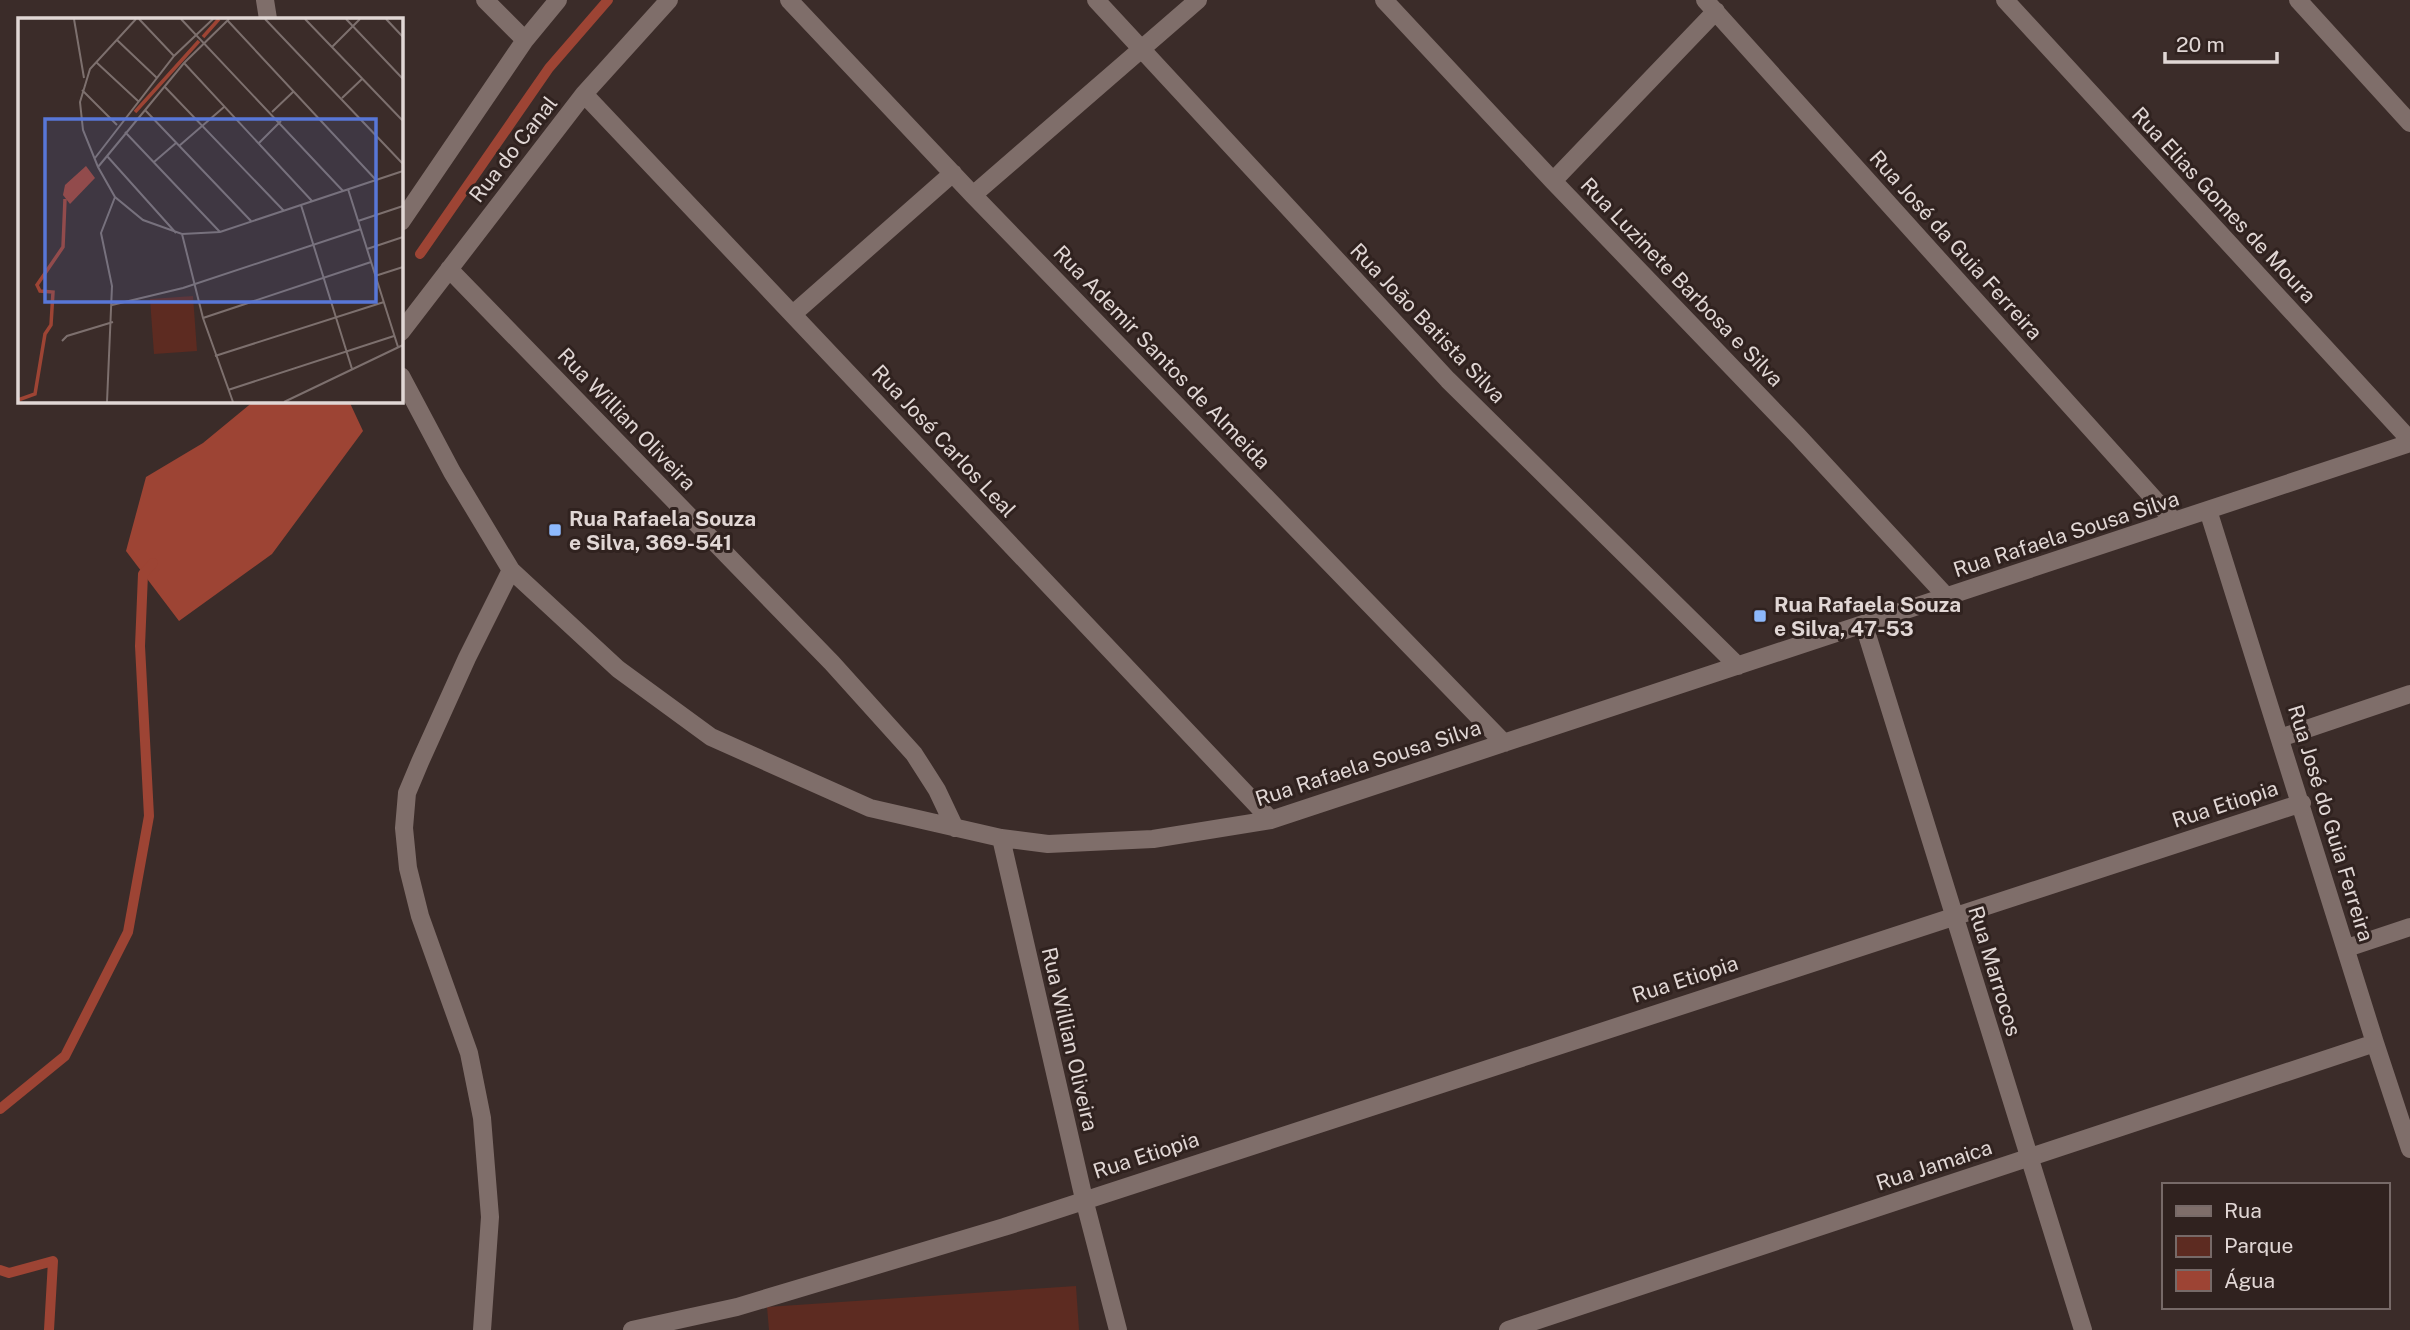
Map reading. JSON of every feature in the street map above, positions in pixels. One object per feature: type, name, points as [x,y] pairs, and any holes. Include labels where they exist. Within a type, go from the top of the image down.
[{"type":"street","points":[[265,0],[268,18]]},
{"type":"street","points":[[485,0],[525,40]]},
{"type":"street","points":[[402,221],[525,40],[558,0]]},
{"type":"street","name":"Rua do Canal","points":[[402,331],[584,94],[669,0]]},
{"type":"street","name":"Rua Ademir Santos de Almeida","points":[[789,0],[973,195],[1504,743]]},
{"type":"street","name":"Rua João Batista Silva","points":[[1096,0],[1448,380],[1738,666]]},
{"type":"street","points":[[973,195],[1198,0]]},
{"type":"street","name":"Rua Luzinete Barbosa e Silva","points":[[1384,0],[1947,597]]},
{"type":"street","name":"Rua Elias Gomes de Moura","points":[[2005,0],[2410,442]]},
{"type":"street","points":[[2298,0],[2410,123]]},
{"type":"street","points":[[1553,181],[1710,6]]},
{"type":"street","name":"Rua José da Guia Ferreira","points":[[1710,6],[2174,521]]},
{"type":"street","name":"Rua José Carlos Leal","points":[[584,94],[1271,820]]},
{"type":"street","points":[[793,314],[953,173]]},
{"type":"street","name":"Rua Willian Oliveira","points":[[449,269],[842,673],[914,754],[937,790],[955,828]]},
{"type":"street","name":"Rua Rafaela Sousa Silva","points":[[402,378],[452,472],[511,570],[618,669],[711,737],[870,808],[1000,838],[1048,844],[1153,839],[1271,820],[2410,442]]},
{"type":"street","name":"Rua José do Guia Ferreira","points":[[2208,510],[2409,1145]]},
{"type":"street","points":[[482,1330],[490,1217],[482,1118],[469,1053],[420,916],[408,868],[404,828],[407,793],[467,658],[511,570]]},
{"type":"street","name":"Rua Marrocos","points":[[1864,625],[2083,1330]]},
{"type":"street","points":[[2280,738],[2410,694]]},
{"type":"street","name":"Rua Etiopia","points":[[632,1330],[737,1307],[1004,1227],[2302,803]]},
{"type":"street","name":"Rua Willian Oliveira","points":[[1000,838],[1084,1199],[1118,1330]]},
{"type":"street","points":[[2347,948],[2410,927]]},
{"type":"street","name":"Rua Jamaica","points":[[1508,1330],[2375,1043]]},
{"type":"green space","points":[[1076,1286],[1079,1330],[769,1330],[767,1307]]},
{"type":"water","points":[[253,402],[349,402],[363,431],[272,554],[179,621],[126,551],[146,477],[203,443]]},
{"type":"waterway","points":[[420,254],[549,68],[608,0]]},
{"type":"waterway","points":[[0,1109],[65,1056],[128,932],[149,816],[140,646],[143,574],[153,563]]},
{"type":"waterway","points":[[0,1270],[9,1273],[53,1261],[49,1330]]},
{"type":"place","name":"Rua Rafaela Souza e Silva, 369-541","points":[[555,530]]},
{"type":"place","name":"Rua Rafaela Souza e Silva, 47-53","points":[[1760,616]]}]
